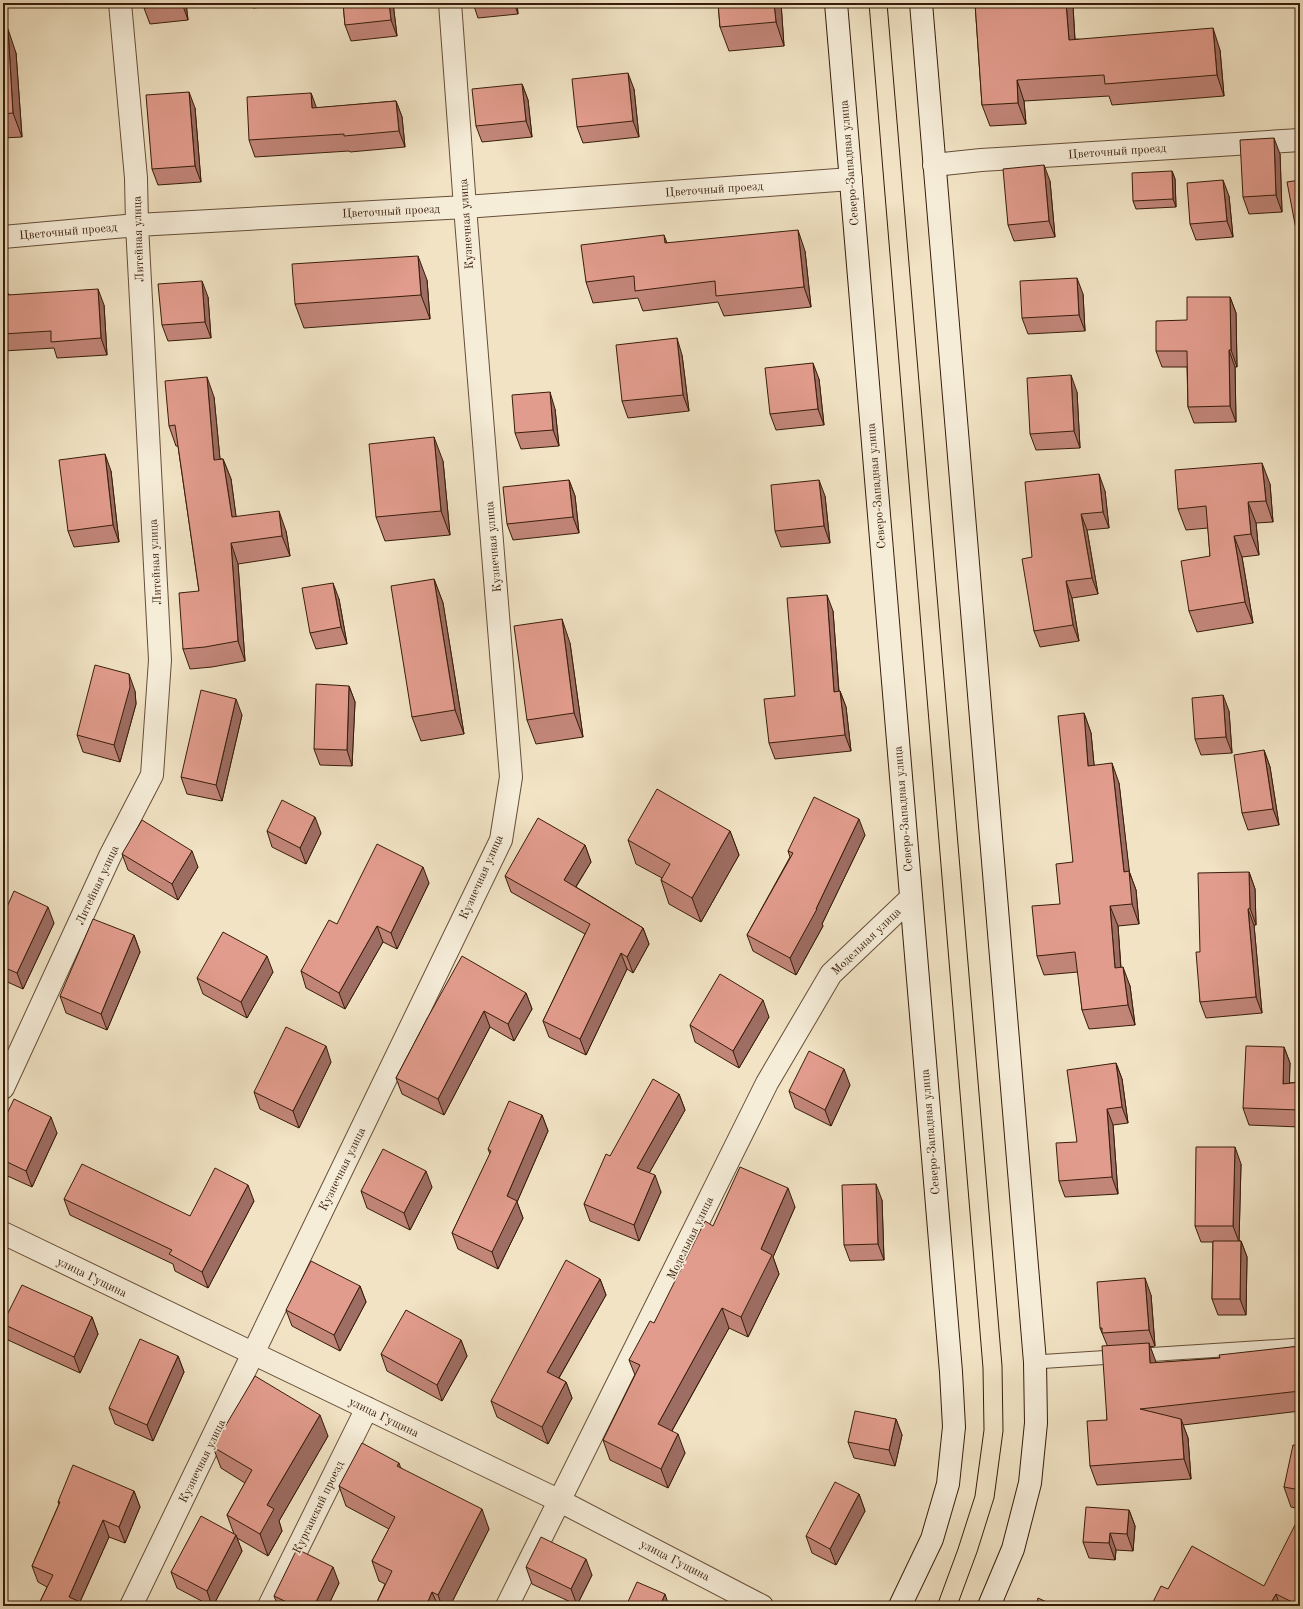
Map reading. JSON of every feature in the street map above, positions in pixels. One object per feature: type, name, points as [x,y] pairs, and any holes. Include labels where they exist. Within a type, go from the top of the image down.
[{"type":"street","name":"Литейная улица","points":[[3,1088],[110,856],[152,775],[160,660],[137,225],[136,178],[120,3]]},
{"type":"street","name":"Кузнечная улица","points":[[131,1606],[501,840],[511,777],[450,3]]},
{"type":"street","name":"Северо-Западная улица","points":[[836,3],[951,1372],[954,1427],[948,1484],[932,1539],[900,1606]]},
{"type":"street","points":[[921,3],[1035,1362],[1036,1423],[1030,1483],[1013,1549],[989,1606]]},
{"type":"street","name":"Цветочный проезд","points":[[934,165],[981,160],[1300,140]]},
{"type":"street","name":"Цветочный проезд","points":[[3,237],[137,225],[465,207],[850,179]]},
{"type":"street","name":"Модельная улица","points":[[507,1606],[766,1083],[831,974],[911,898]]},
{"type":"street","name":"улица Гущина","points":[[3,1233],[253,1355],[560,1501],[762,1606]]},
{"type":"street","name":"Курганский проезд","points":[[269,1606],[367,1408]]},
{"type":"lane","points":[[1035,1362],[1300,1345]]},
{"type":"building","points":[[144,3],[182,3],[182,4],[144,8]]},
{"type":"building","points":[[343,3],[389,3],[391,20],[345,25]]},
{"type":"building","points":[[718,3],[774,3],[776,22],[720,27]]},
{"type":"building","points":[[975,3],[1066,3],[1069,40],[1213,28],[1217,75],[1105,84],[1104,75],[1017,80],[1018,103],[982,105]]},
{"type":"building","points":[[3,29],[8,29],[13,113],[3,114]]},
{"type":"building","points":[[628,73],[633,121],[577,127],[572,79]]},
{"type":"building","points":[[522,84],[526,121],[476,126],[472,89]]},
{"type":"building","points":[[189,92],[195,166],[152,169],[146,95]]},
{"type":"building","points":[[311,93],[312,108],[396,101],[399,131],[344,136],[344,134],[249,140],[247,97]]},
{"type":"building","points":[[1274,138],[1276,195],[1243,197],[1240,140]]},
{"type":"building","points":[[1044,165],[1049,221],[1008,225],[1003,169]]},
{"type":"building","points":[[1172,171],[1173,199],[1133,201],[1132,173]]},
{"type":"building","points":[[1223,180],[1227,221],[1190,224],[1187,183]]},
{"type":"building","points":[[1300,180],[1300,240],[1298,240],[1287,182]]},
{"type":"building","points":[[798,230],[804,287],[716,296],[715,281],[635,291],[634,276],[586,282],[581,245],[664,235],[665,243]]},
{"type":"building","points":[[418,256],[421,295],[295,304],[292,264]]},
{"type":"building","points":[[1077,278],[1079,315],[1022,318],[1020,281]]},
{"type":"building","points":[[202,281],[205,322],[162,325],[158,284]]},
{"type":"building","points":[[98,289],[101,338],[51,342],[51,331],[3,334],[3,293],[8,293],[8,295]]},
{"type":"building","points":[[1187,297],[1230,297],[1230,406],[1188,407],[1187,351],[1156,351],[1156,321],[1187,320]]},
{"type":"building","points":[[677,338],[683,395],[622,401],[616,345]]},
{"type":"building","points":[[813,363],[818,409],[770,414],[765,368]]},
{"type":"building","points":[[1071,375],[1074,431],[1030,434],[1027,378]]},
{"type":"building","points":[[207,377],[214,460],[223,459],[232,517],[279,511],[282,536],[231,543],[238,641],[183,649],[179,593],[199,591],[175,425],[169,426],[165,381]]},
{"type":"building","points":[[550,392],[553,430],[515,433],[512,395]]},
{"type":"building","points":[[434,437],[441,511],[376,517],[369,444]]},
{"type":"building","points":[[105,454],[113,525],[68,531],[59,460]]},
{"type":"building","points":[[1262,463],[1266,501],[1248,502],[1251,534],[1234,536],[1245,602],[1189,611],[1181,561],[1210,556],[1206,506],[1178,509],[1175,470]]},
{"type":"building","points":[[1099,474],[1103,512],[1081,514],[1092,578],[1066,581],[1073,625],[1034,631],[1022,559],[1032,557],[1025,482]]},
{"type":"building","points":[[569,480],[573,517],[507,524],[503,487]]},
{"type":"building","points":[[819,480],[824,526],[775,531],[771,485]]},
{"type":"building","points":[[434,579],[455,710],[412,717],[391,586]]},
{"type":"building","points":[[333,583],[341,627],[310,633],[302,588]]},
{"type":"building","points":[[827,595],[834,692],[840,691],[845,735],[769,743],[764,699],[795,696],[787,598]]},
{"type":"building","points":[[562,619],[574,713],[527,720],[514,626]]},
{"type":"building","points":[[95,665],[129,674],[130,687],[114,745],[77,735]]},
{"type":"building","points":[[316,684],[349,686],[347,750],[314,749]]},
{"type":"building","points":[[201,690],[236,699],[216,785],[181,777]]},
{"type":"building","points":[[1223,695],[1226,737],[1195,739],[1192,698]]},
{"type":"building","points":[[1084,713],[1088,766],[1112,763],[1124,872],[1129,871],[1132,904],[1110,906],[1115,968],[1123,967],[1128,1005],[1082,1010],[1075,952],[1037,956],[1032,906],[1060,904],[1056,864],[1073,862],[1058,716]]},
{"type":"building","points":[[1264,750],[1273,809],[1242,813],[1234,755]]},
{"type":"building","points":[[657,789],[730,831],[692,898],[661,880],[670,864],[628,840]]},
{"type":"building","points":[[814,797],[859,819],[817,909],[790,958],[747,935],[793,853],[788,851]]},
{"type":"building","points":[[282,800],[315,817],[300,848],[267,831]]},
{"type":"building","points":[[538,818],[585,845],[564,880],[643,928],[627,957],[621,953],[580,1039],[543,1021],[590,924],[505,876]]},
{"type":"building","points":[[142,820],[192,851],[172,884],[122,854]]},
{"type":"building","points":[[377,844],[423,867],[391,933],[377,926],[339,993],[301,971],[329,920],[337,924]]},
{"type":"building","points":[[1249,872],[1250,908],[1248,909],[1256,997],[1200,1002],[1196,952],[1200,952],[1198,873]]},
{"type":"building","points":[[14,891],[48,907],[17,973],[3,967],[3,916]]},
{"type":"building","points":[[93,919],[134,935],[101,1014],[60,996]]},
{"type":"building","points":[[223,932],[267,956],[241,1002],[197,978]]},
{"type":"building","points":[[462,956],[526,993],[508,1024],[484,1011],[438,1099],[396,1078]]},
{"type":"building","points":[[720,974],[763,1000],[733,1051],[690,1025]]},
{"type":"building","points":[[286,1027],[326,1046],[293,1111],[254,1092]]},
{"type":"building","points":[[1246,1046],[1284,1047],[1283,1084],[1300,1082],[1300,1110],[1243,1108]]},
{"type":"building","points":[[809,1051],[844,1069],[825,1110],[789,1091]]},
{"type":"building","points":[[1116,1063],[1122,1107],[1107,1109],[1112,1177],[1059,1181],[1056,1143],[1077,1142],[1067,1070]]},
{"type":"building","points":[[653,1079],[679,1094],[637,1168],[655,1175],[634,1225],[584,1204],[606,1154],[610,1156]]},
{"type":"building","points":[[14,1099],[51,1117],[26,1171],[3,1160],[3,1122]]},
{"type":"building","points":[[509,1101],[542,1115],[507,1196],[517,1201],[492,1252],[452,1233],[491,1151],[488,1149]]},
{"type":"building","points":[[1196,1147],[1235,1147],[1233,1226],[1195,1226]]},
{"type":"building","points":[[383,1149],[426,1171],[404,1213],[361,1191]]},
{"type":"building","points":[[82,1164],[190,1216],[215,1168],[248,1185],[202,1272],[169,1254],[172,1250],[64,1199]]},
{"type":"building","points":[[740,1167],[788,1188],[761,1249],[772,1255],[741,1317],[722,1308],[658,1424],[678,1434],[661,1469],[603,1440],[640,1365],[629,1360],[650,1321],[654,1323],[705,1221],[713,1226]]},
{"type":"building","points":[[876,1184],[878,1244],[844,1245],[842,1185]]},
{"type":"building","points":[[1213,1241],[1241,1241],[1240,1299],[1212,1299]]},
{"type":"building","points":[[566,1260],[600,1279],[547,1372],[566,1382],[542,1427],[491,1401]]},
{"type":"building","points":[[311,1261],[360,1286],[334,1335],[286,1310]]},
{"type":"building","points":[[1145,1278],[1149,1330],[1102,1333],[1102,1328],[1100,1328],[1097,1282]]},
{"type":"building","points":[[22,1285],[92,1317],[74,1357],[3,1324]]},
{"type":"building","points":[[406,1310],[461,1340],[437,1385],[381,1354]]},
{"type":"building","points":[[140,1339],[178,1356],[147,1425],[109,1408]]},
{"type":"building","points":[[1149,1343],[1150,1363],[1220,1358],[1219,1355],[1300,1346],[1300,1391],[1140,1409],[1181,1419],[1184,1459],[1090,1466],[1087,1421],[1107,1420],[1102,1346]]},
{"type":"building","points":[[255,1376],[320,1415],[267,1505],[274,1509],[260,1534],[227,1515],[252,1470],[213,1447]]},
{"type":"building","points":[[855,1411],[896,1419],[889,1450],[848,1442]]},
{"type":"building","points":[[362,1443],[399,1463],[397,1466],[482,1509],[438,1595],[432,1592],[426,1606],[375,1606],[392,1571],[372,1561],[395,1517],[339,1486]]},
{"type":"building","points":[[1293,1445],[1300,1446],[1300,1490],[1284,1487]]},
{"type":"building","points":[[73,1465],[134,1491],[119,1527],[103,1520],[69,1597],[78,1601],[75,1606],[38,1606],[53,1575],[32,1566],[60,1502],[58,1502]]},
{"type":"building","points":[[835,1482],[859,1494],[830,1549],[806,1536]]},
{"type":"building","points":[[1086,1507],[1129,1510],[1127,1534],[1110,1533],[1109,1543],[1083,1542]]},
{"type":"building","points":[[201,1516],[236,1535],[207,1591],[171,1572]]},
{"type":"building","points":[[1295,1525],[1300,1527],[1300,1606],[1276,1594],[1269,1606],[1151,1606],[1161,1586],[1168,1589],[1192,1546],[1264,1586]]},
{"type":"building","points":[[541,1537],[586,1559],[571,1589],[526,1567]]},
{"type":"building","points":[[297,1549],[333,1567],[314,1606],[295,1606],[274,1596]]},
{"type":"building","points":[[637,1582],[665,1594],[660,1606],[626,1606]]},
{"type":"building","points":[[1038,1598],[1055,1606],[1036,1606]]},
{"type":"tram line","points":[[869,3],[983,1368],[984,1430],[975,1496],[958,1549],[937,1606]]},
{"type":"tram line","points":[[887,3],[1002,1366],[1003,1431],[994,1498],[977,1552],[957,1606]]}]
